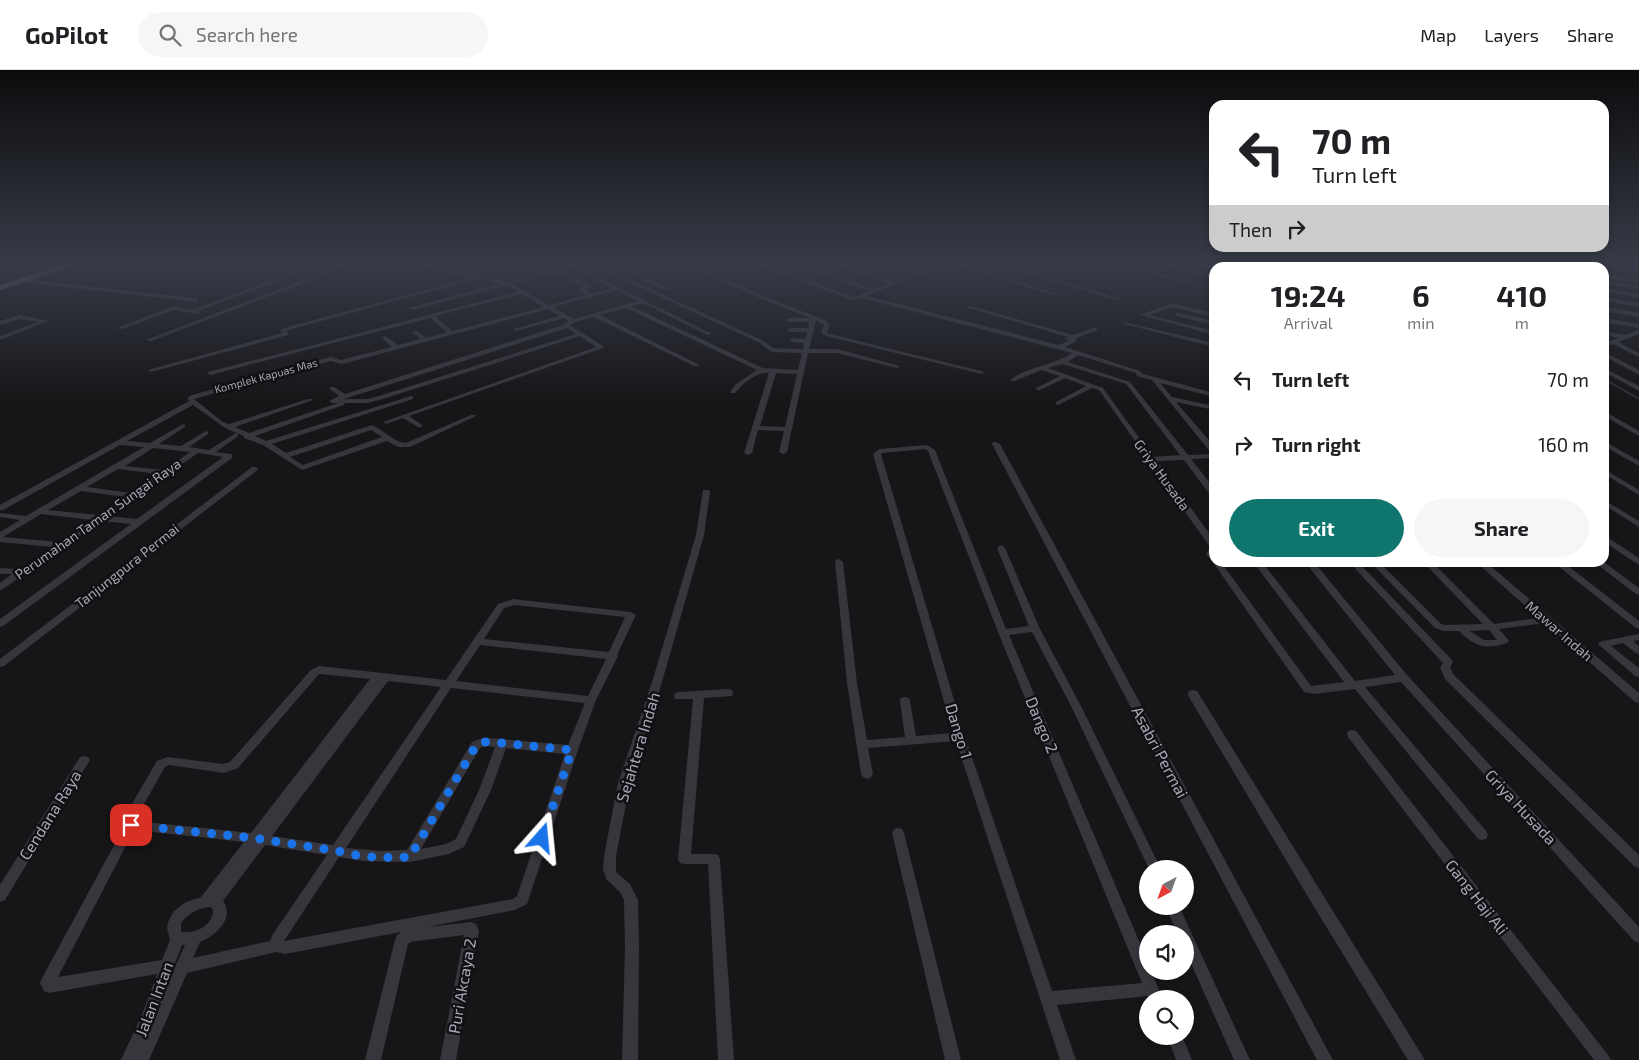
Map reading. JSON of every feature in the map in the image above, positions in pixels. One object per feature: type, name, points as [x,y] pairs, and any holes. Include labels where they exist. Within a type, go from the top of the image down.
[{"type":"street","points":[[120,328],[171,309]]},
{"type":"street","points":[[179,309],[213,316]]},
{"type":"street","points":[[192,312],[200,309]]},
{"type":"street","points":[[149,340],[231,309]]},
{"type":"street","points":[[151,370],[289,336],[283,331],[359,309]]},
{"type":"street","points":[[441,309],[445,312]]},
{"type":"street","points":[[210,373],[456,309]]},
{"type":"street","points":[[520,309],[526,313]]},
{"type":"street","name":"Komplek Kapuas Mas","points":[[193,402],[190,398],[194,396],[310,364],[331,359],[341,362],[541,309]]},
{"type":"street","points":[[553,309],[573,321]]},
{"type":"street","points":[[247,436],[343,400],[567,326],[567,324],[573,321],[615,309]]},
{"type":"street","points":[[633,309],[762,370],[800,372]]},
{"type":"street","points":[[657,309],[709,334]]},
{"type":"street","points":[[690,309],[762,342],[771,350],[833,351],[897,366]]},
{"type":"street","points":[[790,309],[826,323],[824,332],[828,335],[982,372]]},
{"type":"street","points":[[912,309],[1060,348],[1140,373],[1128,382],[1063,362]]},
{"type":"street","points":[[976,309],[1074,338]]},
{"type":"street","points":[[1160,309],[1143,315],[1209,332]]},
{"type":"street","points":[[1190,309],[1209,314]]},
{"type":"street","points":[[1609,310],[1639,315]]},
{"type":"street","points":[[493,313],[502,319]]},
{"type":"street","points":[[595,315],[696,365]]},
{"type":"street","points":[[1178,315],[1209,322]]},
{"type":"street","points":[[431,316],[451,333]]},
{"type":"street","points":[[516,329],[566,316]]},
{"type":"street","points":[[0,338],[45,321],[20,317],[1,322]]},
{"type":"street","points":[[468,319],[477,326]]},
{"type":"street","points":[[788,320],[813,319]]},
{"type":"street","points":[[783,452],[813,319]]},
{"type":"street","points":[[1609,321],[1639,326]]},
{"type":"street","points":[[1126,323],[1209,345]]},
{"type":"street","points":[[386,422],[602,347],[567,326]]},
{"type":"street","points":[[1049,345],[1074,338],[1095,329]]},
{"type":"street","points":[[790,330],[810,330]]},
{"type":"street","points":[[414,332],[425,340]]},
{"type":"street","points":[[1609,344],[1639,332]]},
{"type":"street","points":[[343,400],[332,401],[368,401],[381,398],[581,334]]},
{"type":"street","points":[[1609,334],[1625,337]]},
{"type":"street","points":[[385,338],[397,348]]},
{"type":"street","points":[[1060,348],[1074,338]]},
{"type":"street","points":[[792,340],[808,341]]},
{"type":"street","points":[[1614,342],[1639,355]]},
{"type":"street","points":[[833,351],[833,361]]},
{"type":"street","points":[[1013,380],[1063,362],[1077,353]]},
{"type":"street","points":[[1609,356],[1639,373]]},
{"type":"street","points":[[1609,368],[1628,366]]},
{"type":"street","points":[[1042,368],[1092,384]]},
{"type":"street","points":[[733,392],[738,385],[762,370]]},
{"type":"street","points":[[748,453],[773,371]]},
{"type":"street","points":[[1609,372],[1639,389]]},
{"type":"street","points":[[1038,389],[1065,376]]},
{"type":"street","points":[[1137,376],[1209,394]]},
{"type":"street","points":[[1155,380],[1209,445]]},
{"type":"street","name":"Griya Husada","points":[[1128,382],[1209,488]]},
{"type":"street","points":[[1058,404],[1092,384]]},
{"type":"street","name":"Griya Husada","points":[[1092,384],[1100,388],[1112,404],[1209,540]]},
{"type":"street","points":[[332,388],[343,400]]},
{"type":"street","points":[[266,443],[411,398]]},
{"type":"street","points":[[1170,399],[1209,407]]},
{"type":"street","points":[[227,427],[310,400]]},
{"type":"street","points":[[0,508],[193,402],[227,427],[266,443],[305,468],[387,438]]},
{"type":"street","points":[[404,416],[420,426]]},
{"type":"street","points":[[285,456],[372,427],[387,438],[401,445],[407,445],[473,416]]},
{"type":"street","points":[[1609,416],[1639,434]]},
{"type":"street","points":[[0,535],[117,468],[183,426]]},
{"type":"street","points":[[756,428],[788,429]]},
{"type":"street","points":[[182,448],[206,433]]},
{"type":"street","points":[[211,452],[236,436]]},
{"type":"street","points":[[4,621],[229,456],[182,448],[120,443]]},
{"type":"street","name":"Asabri Permai","points":[[996,444],[1324,1060]]},
{"type":"street","points":[[1609,446],[1639,464]]},
{"type":"street","name":"Dango 1","points":[[931,450],[927,448],[882,450],[877,454],[960,737],[1068,1060]]},
{"type":"street","name":"Perumahan Taman Sungai Raya","points":[[0,587],[196,450]]},
{"type":"street","name":"Dango 2","points":[[931,450],[1003,632],[1152,990]]},
{"type":"street","points":[[1150,459],[1209,456]]},
{"type":"street","points":[[117,468],[165,472]]},
{"type":"street","name":"Tanjungpura Permai","points":[[0,664],[255,469]]},
{"type":"street","points":[[1609,474],[1639,493]]},
{"type":"street","points":[[81,489],[131,495]]},
{"type":"street","name":"Sejahtera Indah","points":[[630,1060],[631,900],[625,888],[611,876],[609,870],[610,856],[624,783],[657,682],[700,536],[706,492]]},
{"type":"street","points":[[1609,505],[1639,525]]},
{"type":"street","points":[[41,512],[138,522]]},
{"type":"street","points":[[0,515],[28,519]]},
{"type":"street","points":[[0,539],[60,545]]},
{"type":"street","points":[[1609,541],[1639,562]]},
{"type":"street","points":[[1001,548],[1034,629],[1080,715],[1151,860]]},
{"type":"street","points":[[839,562],[852,683],[867,774]]},
{"type":"street","points":[[1220,567],[1306,688],[1314,690],[1403,678]]},
{"type":"street","points":[[1261,567],[1356,685],[1482,835]]},
{"type":"street","name":"Griya Husada","points":[[1313,567],[1403,678],[1639,937]]},
{"type":"street","points":[[1358,567],[1448,662],[1445,667],[1449,676],[1639,863]]},
{"type":"street","points":[[1379,567],[1442,628],[1492,627],[1547,620]]},
{"type":"street","points":[[1432,567],[1504,640],[1503,642],[1482,644],[1472,639],[1462,628]]},
{"type":"street","name":"Mawar Indah","points":[[1486,567],[1639,699]]},
{"type":"street","points":[[1563,567],[1639,626]]},
{"type":"street","points":[[1605,567],[1639,592]]},
{"type":"street","points":[[0,571],[20,572]]},
{"type":"street","points":[[276,946],[278,938],[338,851],[450,684],[479,642],[501,606],[513,602],[631,616],[591,700],[572,750],[522,900],[515,904],[311,944],[285,948],[276,946],[175,966],[49,986],[47,983],[131,825],[130,818],[133,810],[161,764],[166,761],[224,769],[234,765],[314,672],[322,669],[450,684],[591,700]]},
{"type":"street","points":[[4,621],[18,620]]},
{"type":"street","points":[[1003,632],[1034,629]]},
{"type":"street","points":[[1639,637],[1603,644],[1639,673]]},
{"type":"street","points":[[1625,640],[1639,652]]},
{"type":"street","points":[[479,642],[613,656]]},
{"type":"street","points":[[141,1060],[175,966],[195,938],[210,929],[220,918],[220,907],[210,902],[382,676]]},
{"type":"street","points":[[679,696],[728,693]]},
{"type":"street","points":[[1193,694],[1312,893],[1417,1060]]},
{"type":"street","points":[[699,695],[684,859],[714,859],[726,1060]]},
{"type":"street","points":[[904,701],[911,741]]},
{"type":"street","name":"Gang Haji Ali","points":[[1352,734],[1603,1060]]},
{"type":"street","points":[[863,744],[960,737]]},
{"type":"street","points":[[410,857],[476,745],[481,742],[572,750]]},
{"type":"street","points":[[131,825],[257,838],[358,855],[410,857],[448,849],[460,843],[485,790],[502,744]]},
{"type":"street","name":"Cendana Raya","points":[[0,896],[84,760]]},
{"type":"street","points":[[898,833],[954,1060]]},
{"type":"street","name":"Jalan Intan","points":[[129,1060],[175,966],[178,937],[173,931],[177,918],[190,906],[210,902]]},
{"type":"street","name":"Puri Akcaya 2","points":[[373,1060],[402,940],[407,936],[470,928],[472,929],[468,961],[448,1060]]},
{"type":"street","points":[[178,937],[195,938]]},
{"type":"street","points":[[1194,955],[1242,1060]]},
{"type":"street","points":[[1048,999],[1139,995]]},
{"type":"street","points":[[1178,1045],[1184,1060]]},
{"type":"waterway","points":[[1609,382],[1639,399]]},
{"type":"route","points":[[131,825],[253,838],[349,854],[395,858],[410,857],[476,745],[481,742],[491,742],[572,750],[542,838]]}]
